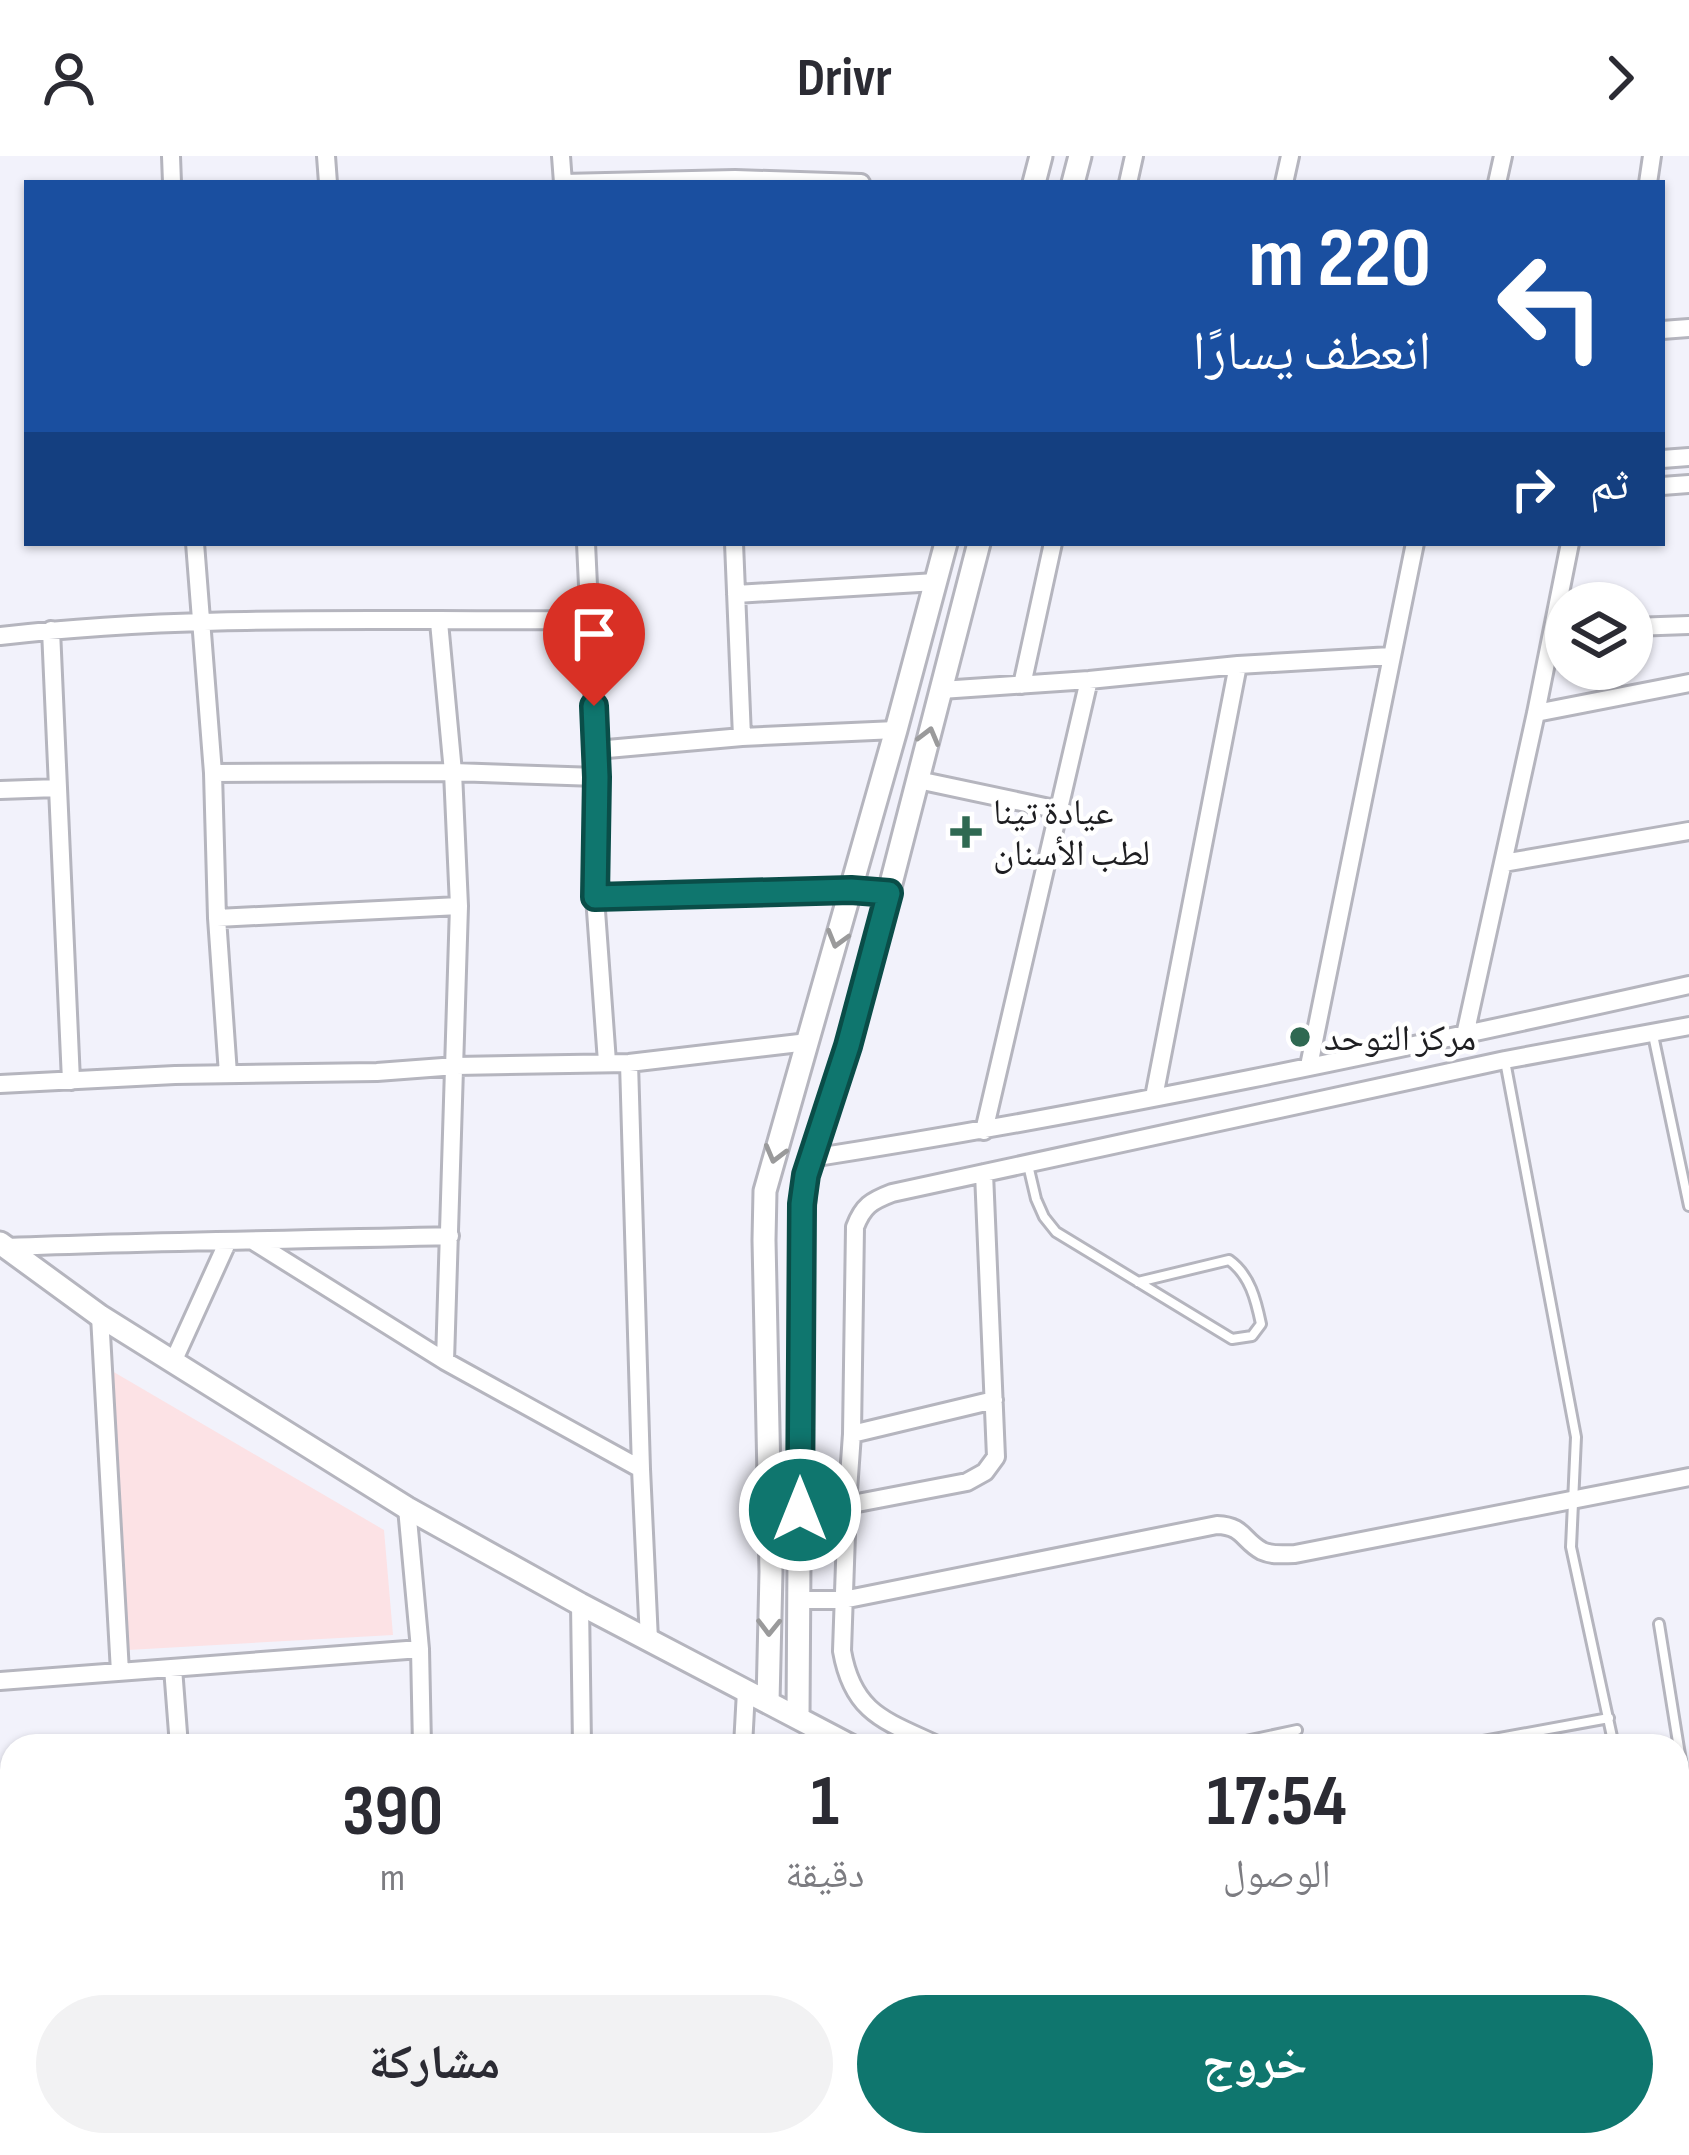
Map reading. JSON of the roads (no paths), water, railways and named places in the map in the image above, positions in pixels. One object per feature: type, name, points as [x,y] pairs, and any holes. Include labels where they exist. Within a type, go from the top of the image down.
[{"type":"street","points":[[723,180],[734,156]]},
{"type":"street","points":[[196,546],[228,1075]]},
{"type":"street","points":[[586,546],[597,777],[595,897],[608,1062]]},
{"type":"street","points":[[734,546],[742,737]]},
{"type":"street","points":[[768,1702],[771,1572],[765,1191],[945,546]]},
{"type":"street","points":[[798,1718],[801,1222],[806,1175],[848,1046],[979,546]]},
{"type":"street","points":[[1022,685],[1052,546]]},
{"type":"street","points":[[1309,1066],[1414,546]]},
{"type":"street","points":[[1565,582],[1570,546]]},
{"type":"street","points":[[736,595],[936,582]]},
{"type":"street","points":[[0,636],[200,621],[590,620]]},
{"type":"street","points":[[440,622],[459,907],[446,1361]]},
{"type":"street","points":[[1653,626],[1689,625]]},
{"type":"street","points":[[51,630],[71,1081]]},
{"type":"street","points":[[941,690],[1391,656]]},
{"type":"street","points":[[1154,1097],[1238,665]]},
{"type":"street","points":[[984,1131],[1089,680]]},
{"type":"street","points":[[1465,1035],[1545,681]]},
{"type":"street","points":[[1536,713],[1689,683]]},
{"type":"street","points":[[596,750],[896,730]]},
{"type":"street","points":[[213,773],[597,777]]},
{"type":"street","points":[[918,780],[1059,810]]},
{"type":"street","points":[[0,790],[58,788]]},
{"type":"street","points":[[1502,863],[1689,831]]},
{"type":"street","points":[[595,897],[889,893]]},
{"type":"street","points":[[218,918],[459,907]]},
{"type":"street","points":[[811,1158],[984,1131],[1689,985]]},
{"type":"street","points":[[915,1734],[868,1708],[854,1690],[842,1651],[855,1227],[871,1201],[1505,1060],[1689,1026]]},
{"type":"street","points":[[0,1084],[629,1063],[808,1042]]},
{"type":"street","points":[[629,1063],[649,1640]]},
{"type":"street","points":[[847,1505],[968,1482],[985,1472],[996,1457],[984,1173]]},
{"type":"street","points":[[4,1245],[450,1236]]},
{"type":"street","points":[[173,1362],[228,1241]]},
{"type":"street","points":[[253,1241],[446,1361],[641,1468]]},
{"type":"street","points":[[4,1245],[100,1316],[407,1508],[827,1734]]},
{"type":"street","points":[[100,1316],[120,1672]]},
{"type":"street","points":[[852,1434],[994,1400]]},
{"type":"street","points":[[799,1600],[843,1600],[1216,1525],[1241,1531],[1260,1550],[1295,1554],[1689,1477]]},
{"type":"street","points":[[407,1508],[420,1649],[422,1734]]},
{"type":"street","points":[[580,1604],[582,1734]]},
{"type":"street","points":[[0,1682],[420,1649]]},
{"type":"street","points":[[173,1668],[178,1734]]},
{"type":"street","points":[[744,1734],[746,1691]]},
{"type":"lane","points":[[1653,1034],[1689,1206]]},
{"type":"lane","points":[[1505,1060],[1576,1437],[1571,1547],[1612,1734]]},
{"type":"lane","points":[[1028,1163],[1036,1199],[1056,1232],[1138,1282],[1232,1339],[1252,1336],[1261,1324],[1245,1275],[1229,1259],[1138,1282]]},
{"type":"lane","points":[[1659,1624],[1675,1734]]},
{"type":"lane","points":[[1522,1734],[1609,1718]]},
{"type":"lane","points":[[1278,1734],[1297,1730]]},
{"type":"place","name":"عيادة تينا لطب الأسنان","points":[[966,832]]},
{"type":"place","name":"مركز التوحد","points":[[1300,1037]]}]
